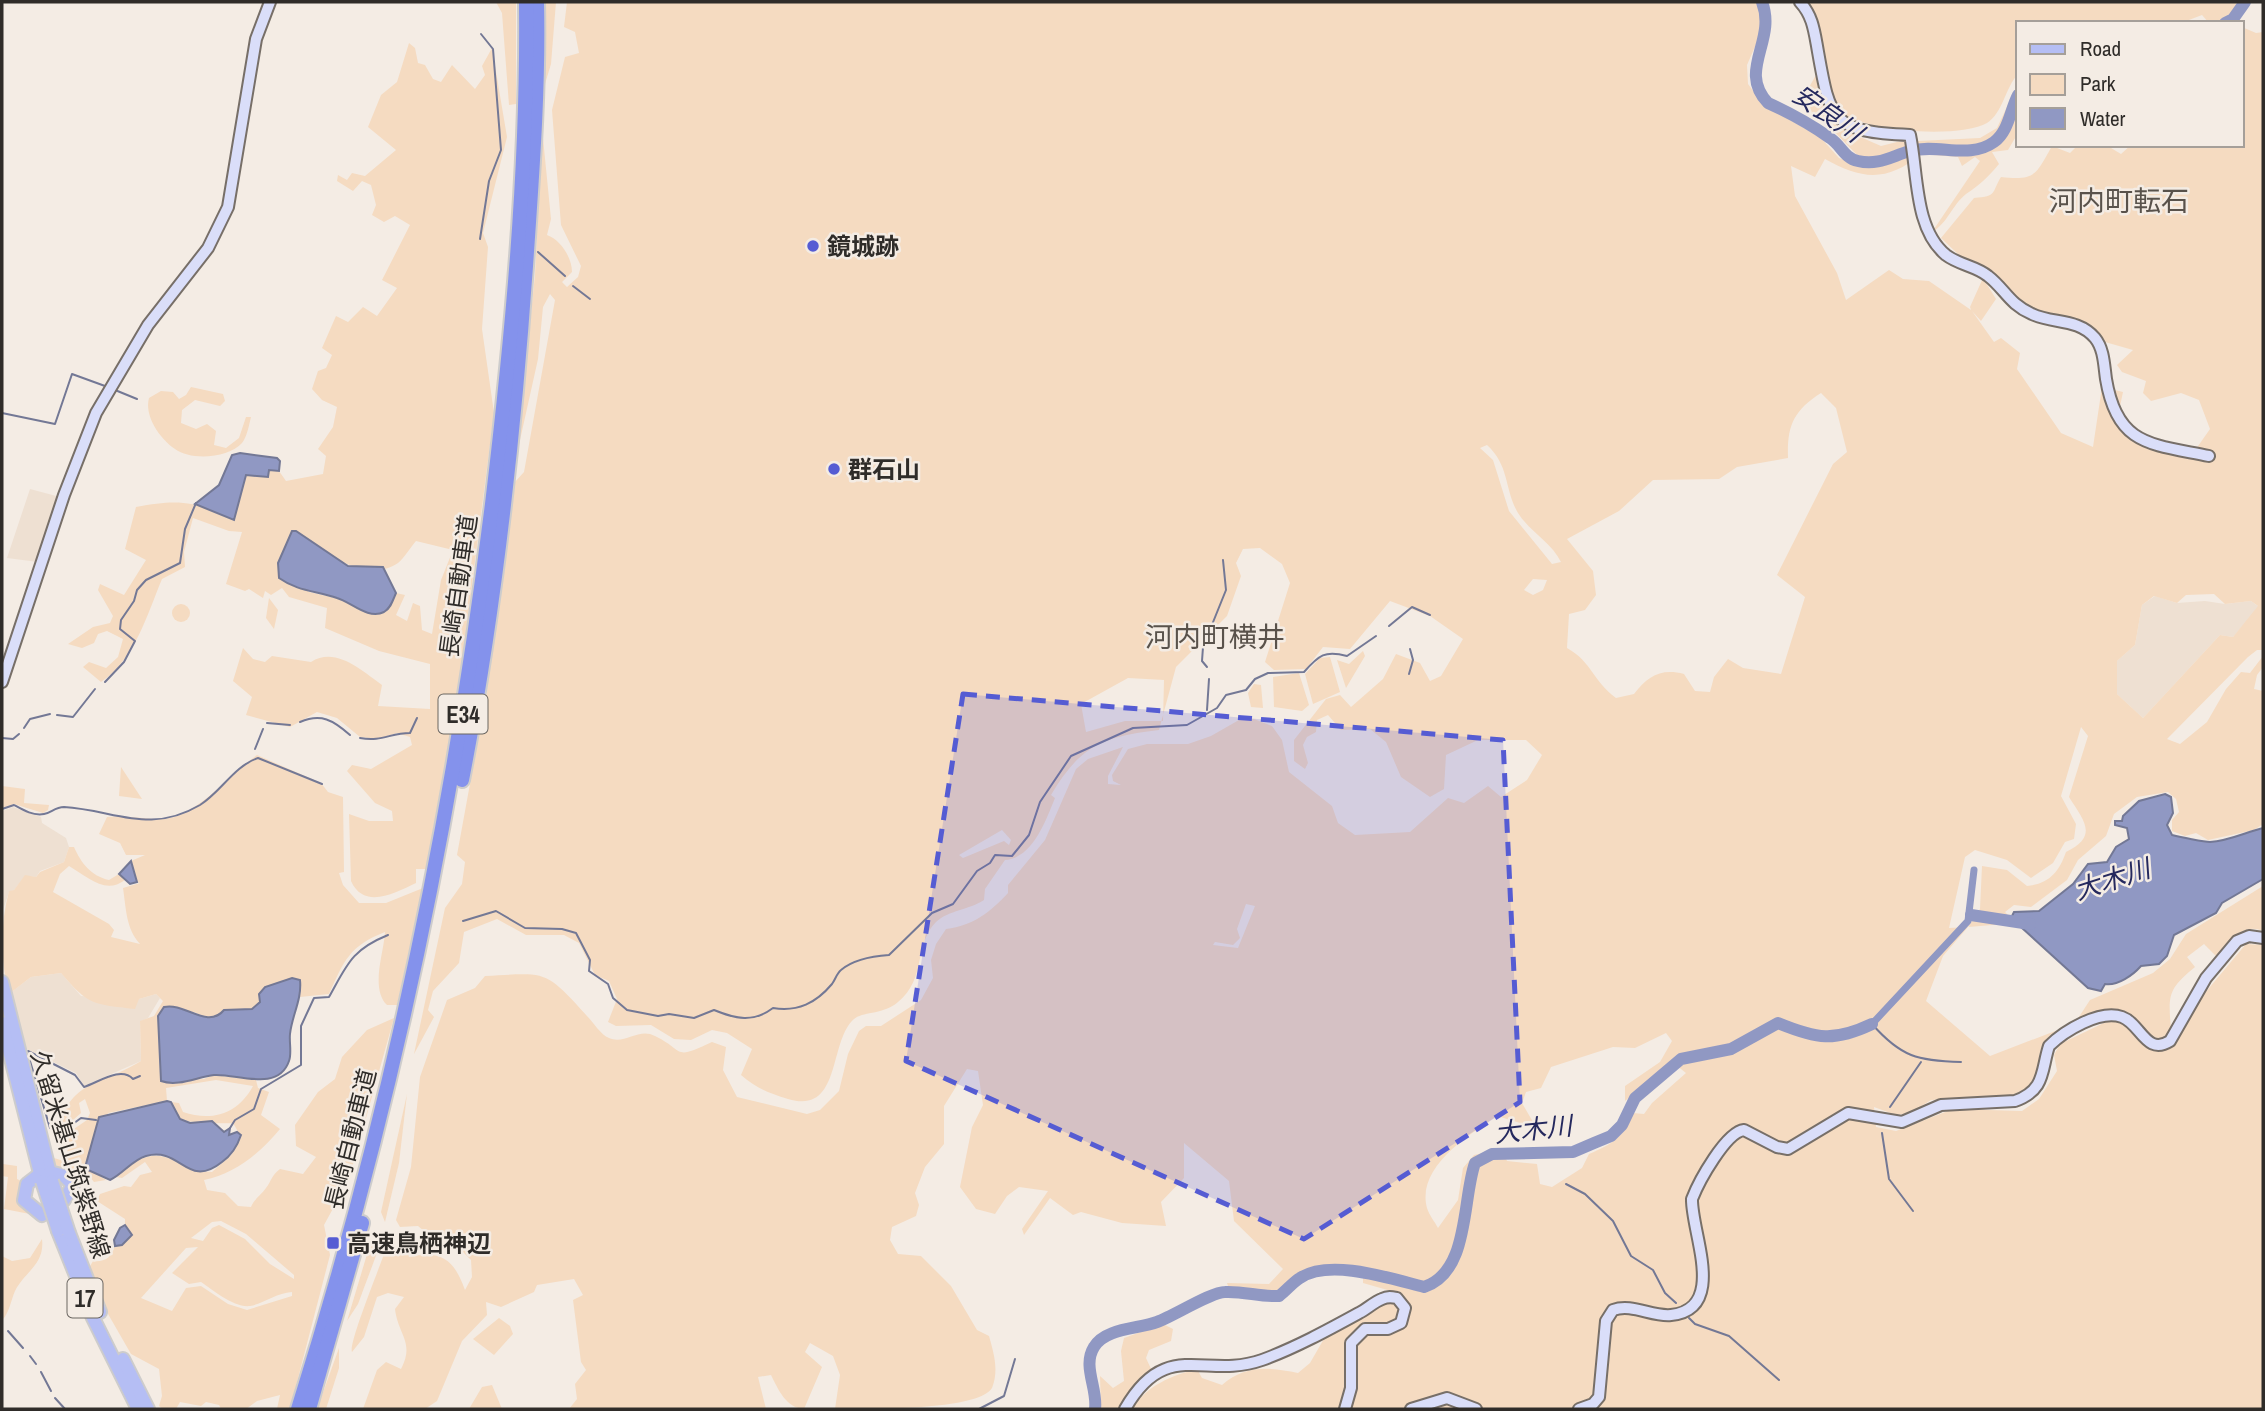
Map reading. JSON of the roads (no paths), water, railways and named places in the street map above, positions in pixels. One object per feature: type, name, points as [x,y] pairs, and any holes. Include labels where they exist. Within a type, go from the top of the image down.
[{"type":"highway","name":"長崎自動車道","points":[[298,1409],[382,1112],[415,972],[454,773],[478,620],[510,343],[525,99],[526,2]]},
{"type":"highway","name":"長崎自動車道","points":[[309,1409],[358,1239],[424,974],[463,775],[488,622],[508,471],[520,344],[536,100],[537,2]]},
{"type":"main road","points":[[2,682],[72,474],[96,413],[148,325],[208,248],[228,207],[256,39],[270,2]]},
{"type":"main road","points":[[1800,2],[1809,12],[1814,27],[1826,97],[1836,117],[1855,129],[1910,135],[1927,231],[1938,247],[1959,263],[1985,274],[2005,297],[2022,310],[2034,316],[2077,325],[2096,339],[2101,348],[2110,406],[2119,423],[2127,430],[2144,440],[2209,456]]},
{"type":"main road","points":[[1579,1409],[1593,1404],[1599,1397],[1605,1331],[1613,1310],[1621,1307],[1670,1315],[1686,1311],[1698,1299],[1703,1288],[1703,1261],[1692,1199],[1714,1160],[1735,1133],[1744,1130],[1777,1147],[1788,1149],[1848,1113],[1902,1122],[1941,1105],[2015,1101],[2025,1097],[2045,1072],[2049,1046],[2091,1020],[2110,1015],[2122,1017],[2132,1022],[2149,1043],[2158,1045],[2170,1041],[2191,1000],[2227,952],[2249,936],[2263,938]]},
{"type":"main road","name":"久留米基山筑紫野線","points":[[2,982],[46,1177]]},
{"type":"main road","name":"久留米基山筑紫野線","points":[[2,1023],[46,1177],[93,1318],[138,1409]]},
{"type":"main road","name":"久留米基山筑紫野線","points":[[64,1232],[148,1409]]},
{"type":"main road","points":[[1125,1409],[1136,1391],[1170,1367],[1191,1363],[1236,1366],[1261,1360],[1363,1312],[1381,1299],[1398,1298],[1405,1308],[1401,1323],[1388,1329],[1365,1329],[1351,1343],[1351,1388],[1345,1409]]},
{"type":"main road","points":[[1411,1409],[1447,1398],[1476,1409]]},
{"type":"water","points":[[240,453],[277,458],[280,461],[279,471],[269,470],[268,477],[246,475],[234,520],[195,504],[219,485],[232,455]]},
{"type":"water","points":[[292,531],[296,531],[348,566],[383,567],[396,593],[388,608],[384,612],[372,614],[342,600],[300,588],[279,578],[278,563]]},
{"type":"water","points":[[2165,794],[2171,797],[2173,813],[2167,825],[2172,835],[2210,842],[2263,828],[2263,879],[2222,903],[2216,913],[2174,935],[2167,956],[2159,964],[2141,966],[2125,979],[2105,984],[2101,991],[2088,988],[2011,918],[2014,912],[2039,911],[2073,884],[2088,864],[2107,862],[2116,847],[2129,839],[2127,828],[2115,825],[2115,821],[2122,821],[2123,816],[2139,801]]},
{"type":"water","points":[[131,861],[137,882],[130,884],[119,874]]},
{"type":"water","points":[[292,978],[300,980],[300,987],[290,1034],[290,1058],[284,1071],[266,1079],[214,1075],[181,1082],[161,1081],[158,1016],[164,1007],[180,1008],[203,1017],[217,1015],[224,1010],[252,1009],[260,1002],[259,994],[265,987]]},
{"type":"water","points":[[171,1102],[180,1119],[190,1123],[212,1121],[224,1132],[230,1128],[229,1135],[237,1132],[241,1135],[231,1154],[210,1169],[200,1171],[158,1155],[141,1158],[110,1180],[88,1170],[86,1164],[99,1117]]},
{"type":"water","points":[[125,1225],[132,1235],[122,1245],[115,1246],[114,1240],[120,1228]]},
{"type":"waterway","name":"安良川","points":[[1762,2],[1765,30],[1756,67],[1759,91],[1768,103],[1822,133],[1853,159],[1872,162],[1921,149],[1964,151],[1984,147],[1994,142],[2003,132],[2016,101]]},
{"type":"waterway","name":"安良川","points":[[2229,21],[2245,2]]},
{"type":"waterway","points":[[480,239],[489,181],[501,150],[493,49],[481,34]]},
{"type":"waterway","points":[[538,252],[565,276]]},
{"type":"waterway","points":[[573,286],[590,299]]},
{"type":"waterway","points":[[2,413],[55,424],[72,374],[105,386]]},
{"type":"waterway","points":[[115,390],[137,399]]},
{"type":"waterway","points":[[105,682],[124,662],[135,641],[120,629],[121,620],[134,601],[137,590],[146,580],[180,563],[185,529],[196,503]]},
{"type":"waterway","points":[[1207,667],[1202,661],[1203,647],[1226,590],[1223,560]]},
{"type":"waterway","points":[[1389,626],[1412,607],[1430,615]]},
{"type":"waterway","points":[[463,921],[496,911],[525,928],[562,929],[576,933],[590,960],[589,971],[608,984],[613,998],[627,1010],[658,1016],[669,1014],[694,1018],[714,1010],[730,1016],[751,1018],[773,1008],[791,1009],[806,1005],[820,996],[846,966],[864,959],[889,955],[932,913],[953,904],[977,871],[990,863],[995,855],[1012,856],[1029,835],[1040,802],[1071,756],[1133,728],[1187,725],[1217,708],[1226,695],[1246,690],[1255,679],[1268,673],[1304,672],[1323,655],[1347,656],[1376,636]]},
{"type":"waterway","points":[[1409,674],[1413,660],[1410,649]]},
{"type":"waterway","points":[[1207,710],[1209,679]]},
{"type":"waterway","points":[[57,715],[73,717],[95,689]]},
{"type":"waterway","points":[[24,728],[30,719],[50,714]]},
{"type":"waterway","points":[[300,722],[321,718],[338,725],[350,735]]},
{"type":"waterway","points":[[360,738],[374,739],[410,733],[417,718]]},
{"type":"waterway","points":[[267,723],[290,725]]},
{"type":"waterway","points":[[255,749],[263,729]]},
{"type":"waterway","points":[[2,738],[13,739],[19,734]]},
{"type":"waterway","points":[[2,809],[14,805],[40,814],[64,807],[148,820],[164,818],[182,814],[200,805],[242,767],[258,758],[322,784]]},
{"type":"waterway","name":"大木川","points":[[1872,1024],[1968,921],[1974,870]]},
{"type":"waterway","name":"大木川","points":[[1971,915],[2030,924]]},
{"type":"waterway","points":[[230,1128],[235,1120],[254,1109],[261,1089],[301,1065],[301,1026],[314,998],[329,997],[351,960],[366,947],[388,935]]},
{"type":"waterway","name":"大木川","points":[[1095,1409],[1090,1370],[1091,1354],[1094,1347],[1106,1336],[1157,1322],[1219,1293],[1279,1296],[1300,1278],[1313,1272],[1361,1272],[1424,1287],[1439,1279],[1450,1266],[1457,1251],[1475,1163],[1492,1154],[1573,1152],[1611,1136],[1622,1125],[1635,1098],[1681,1059],[1731,1049],[1778,1023],[1825,1036],[1847,1034],[1872,1024]]},
{"type":"waterway","points":[[1872,1024],[1892,1044],[1911,1055],[1961,1062]]},
{"type":"waterway","points":[[28,1051],[75,1075],[84,1087],[116,1074],[128,1075],[133,1079],[140,1076]]},
{"type":"waterway","points":[[30,1061],[50,1128],[62,1132],[81,1118],[96,1120]]},
{"type":"waterway","points":[[1890,1107],[1921,1062]]},
{"type":"waterway","points":[[1882,1133],[1889,1179],[1913,1211]]},
{"type":"waterway","points":[[1566,1184],[1585,1194],[1613,1221],[1631,1256],[1653,1270],[1665,1293],[1676,1303]]},
{"type":"waterway","points":[[1689,1318],[1695,1324],[1729,1336],[1779,1380]]},
{"type":"waterway","points":[[8,1331],[23,1348]]},
{"type":"waterway","points":[[30,1356],[36,1364]]},
{"type":"waterway","points":[[979,1409],[1004,1396],[1015,1359]]},
{"type":"waterway","points":[[41,1372],[51,1391]]},
{"type":"waterway","points":[[55,1398],[65,1409]]},
{"type":"place","name":"鏡城跡","points":[[813,246]]},
{"type":"place","name":"群石山","points":[[834,469]]},
{"type":"place","name":"高速鳥栖神辺","points":[[333,1243]]},
{"type":"district","name":"河内町転石","points":[[2119,201]]},
{"type":"district","name":"河内町横井","points":[[1215,637]]}]
